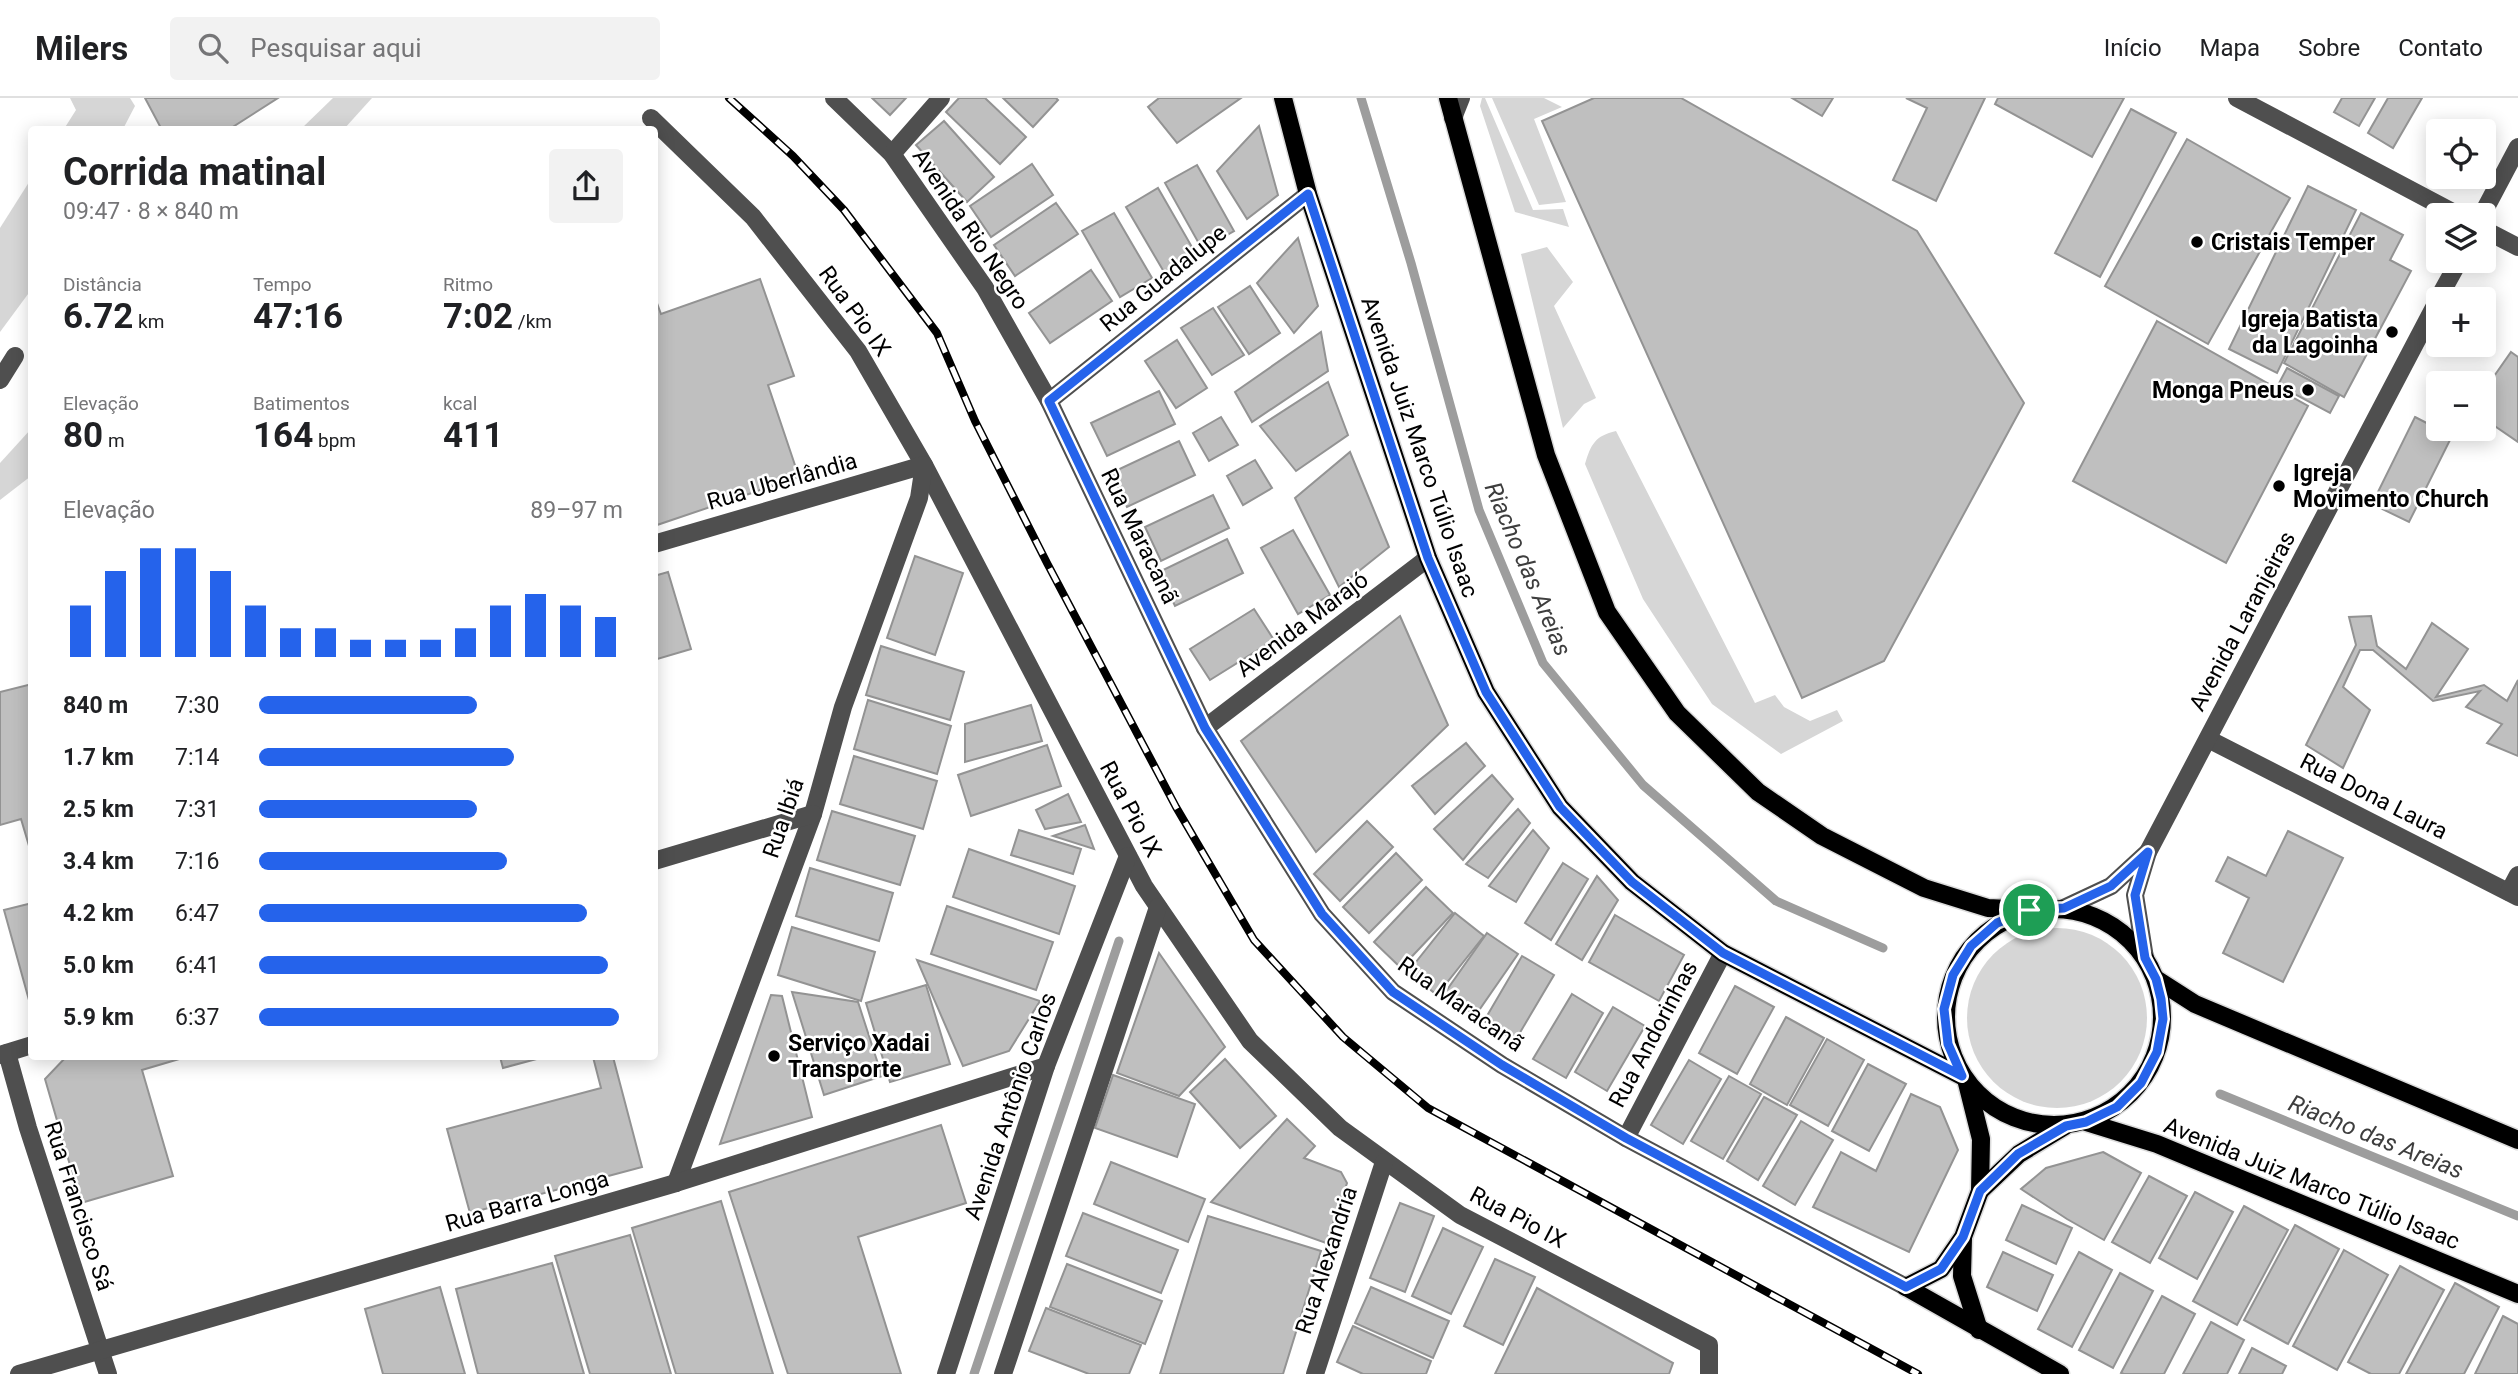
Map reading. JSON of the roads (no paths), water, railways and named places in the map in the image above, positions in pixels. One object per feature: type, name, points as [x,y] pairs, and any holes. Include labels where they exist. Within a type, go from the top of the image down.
[{"type":"main road","name":"Avenida Juiz Marco Túlio Isaac","points":[[1283,98],[1308,194],[1428,558],[1486,692],[1560,807],[1632,882],[1723,953],[1965,1079]]},
{"type":"main road","points":[[1448,98],[1549,463],[1607,612],[1677,712],[1758,792],[1822,836],[1924,888],[1988,908],[2064,908],[2095,916],[2123,933],[2145,958],[2156,979],[2163,1019],[2157,1052],[2141,1083],[2117,1107],[2086,1122],[2066,1126],[2018,1154],[1980,1191]]},
{"type":"main road","points":[[1906,1287],[1941,1269],[1963,1237],[1980,1191],[1981,1139],[1965,1079],[1948,1044],[1944,1009],[1953,975],[1971,946],[1988,930],[1997,923],[2029,910]]},
{"type":"main road","points":[[2156,979],[2195,1004],[2518,1140]]},
{"type":"main road","points":[[1965,1079],[1988,1104],[2015,1119],[2066,1126]]},
{"type":"main road","name":"Avenida Juiz Marco Túlio Isaac","points":[[2086,1122],[2157,1144],[2518,1294]]},
{"type":"main road","points":[[1963,1237],[1962,1276],[1979,1330]]},
{"type":"main road","name":"Rua Maracanã","points":[[1906,1287],[2060,1374]]},
{"type":"street","name":"Avenida Rio Negro","points":[[834,98],[892,154],[985,288],[1049,401]]},
{"type":"street","points":[[892,154],[941,98]]},
{"type":"street","points":[[1453,118],[1461,98]]},
{"type":"street","points":[[2237,98],[2435,203]]},
{"type":"street","name":"Rua Pio IX","points":[[651,118],[753,217],[858,351],[924,464],[1128,856],[1158,907],[1250,1041],[1340,1128],[1460,1216],[1709,1345],[1709,1374]]},
{"type":"street","points":[[2488,203],[2518,147]]},
{"type":"street","name":"Rua Guadalupe","points":[[1049,401],[1308,194]]},
{"type":"street","points":[[2496,236],[2518,247]]},
{"type":"street","name":"Avenida Laranjeiras","points":[[2145,958],[2135,895],[2148,852],[2426,323]]},
{"type":"street","points":[[0,380],[15,356]]},
{"type":"street","name":"Rua Maracanã","points":[[1049,401],[1205,728],[1322,914],[1393,992],[1502,1065],[1626,1138],[1906,1287]]},
{"type":"street","name":"Rua Uberlândia","points":[[658,543],[924,464]]},
{"type":"street","name":"Rua Ibiá","points":[[676,1183],[813,814],[843,707],[919,498],[924,464]]},
{"type":"street","name":"Avenida Marajó","points":[[1205,728],[1428,558]]},
{"type":"street","name":"Rua Dona Laura","points":[[2208,739],[2514,895]]},
{"type":"street","points":[[658,860],[813,814]]},
{"type":"street","name":"Avenida Laranjeiras","points":[[2064,908],[2111,886],[2148,852]]},
{"type":"street","name":"Avenida Antônio Carlos","points":[[946,1374],[1046,1066],[1128,856]]},
{"type":"street","points":[[2514,895],[2518,875]]},
{"type":"street","points":[[1003,1374],[1158,907]]},
{"type":"street","name":"Rua Andorinhas","points":[[1626,1138],[1723,953]]},
{"type":"street","points":[[3,1054],[28,1046]]},
{"type":"street","name":"Rua Francisco Sá","points":[[3,1054],[108,1374]]},
{"type":"street","name":"Rua Barra Longa","points":[[19,1374],[676,1183],[1046,1066]]},
{"type":"street","name":"Rua Alexandria","points":[[1315,1374],[1384,1162]]},
{"type":"waterway","name":"Riacho das Areias","points":[[1361,98],[1411,263],[1479,510],[1543,663],[1643,785],[1776,901],[1883,948]]},
{"type":"waterway","points":[[974,1374],[1119,941]]},
{"type":"waterway","name":"Riacho das Areias","points":[[2220,1094],[2518,1216]]},
{"type":"railway","points":[[729,98],[793,156],[844,210],[937,333],[975,421],[1176,807],[1254,940],[1343,1037],[1428,1108],[1918,1374]]},
{"type":"place","name":"Cristais Temper","points":[[2197,242]]},
{"type":"place","name":"Igreja Batista da Lagoinha","points":[[2392,332]]},
{"type":"place","name":"Monga Pneus","points":[[2308,390]]},
{"type":"place","name":"Igreja Movimento Church","points":[[2279,486]]},
{"type":"place","name":"Serviço Xadai Transporte","points":[[774,1056]]}]
